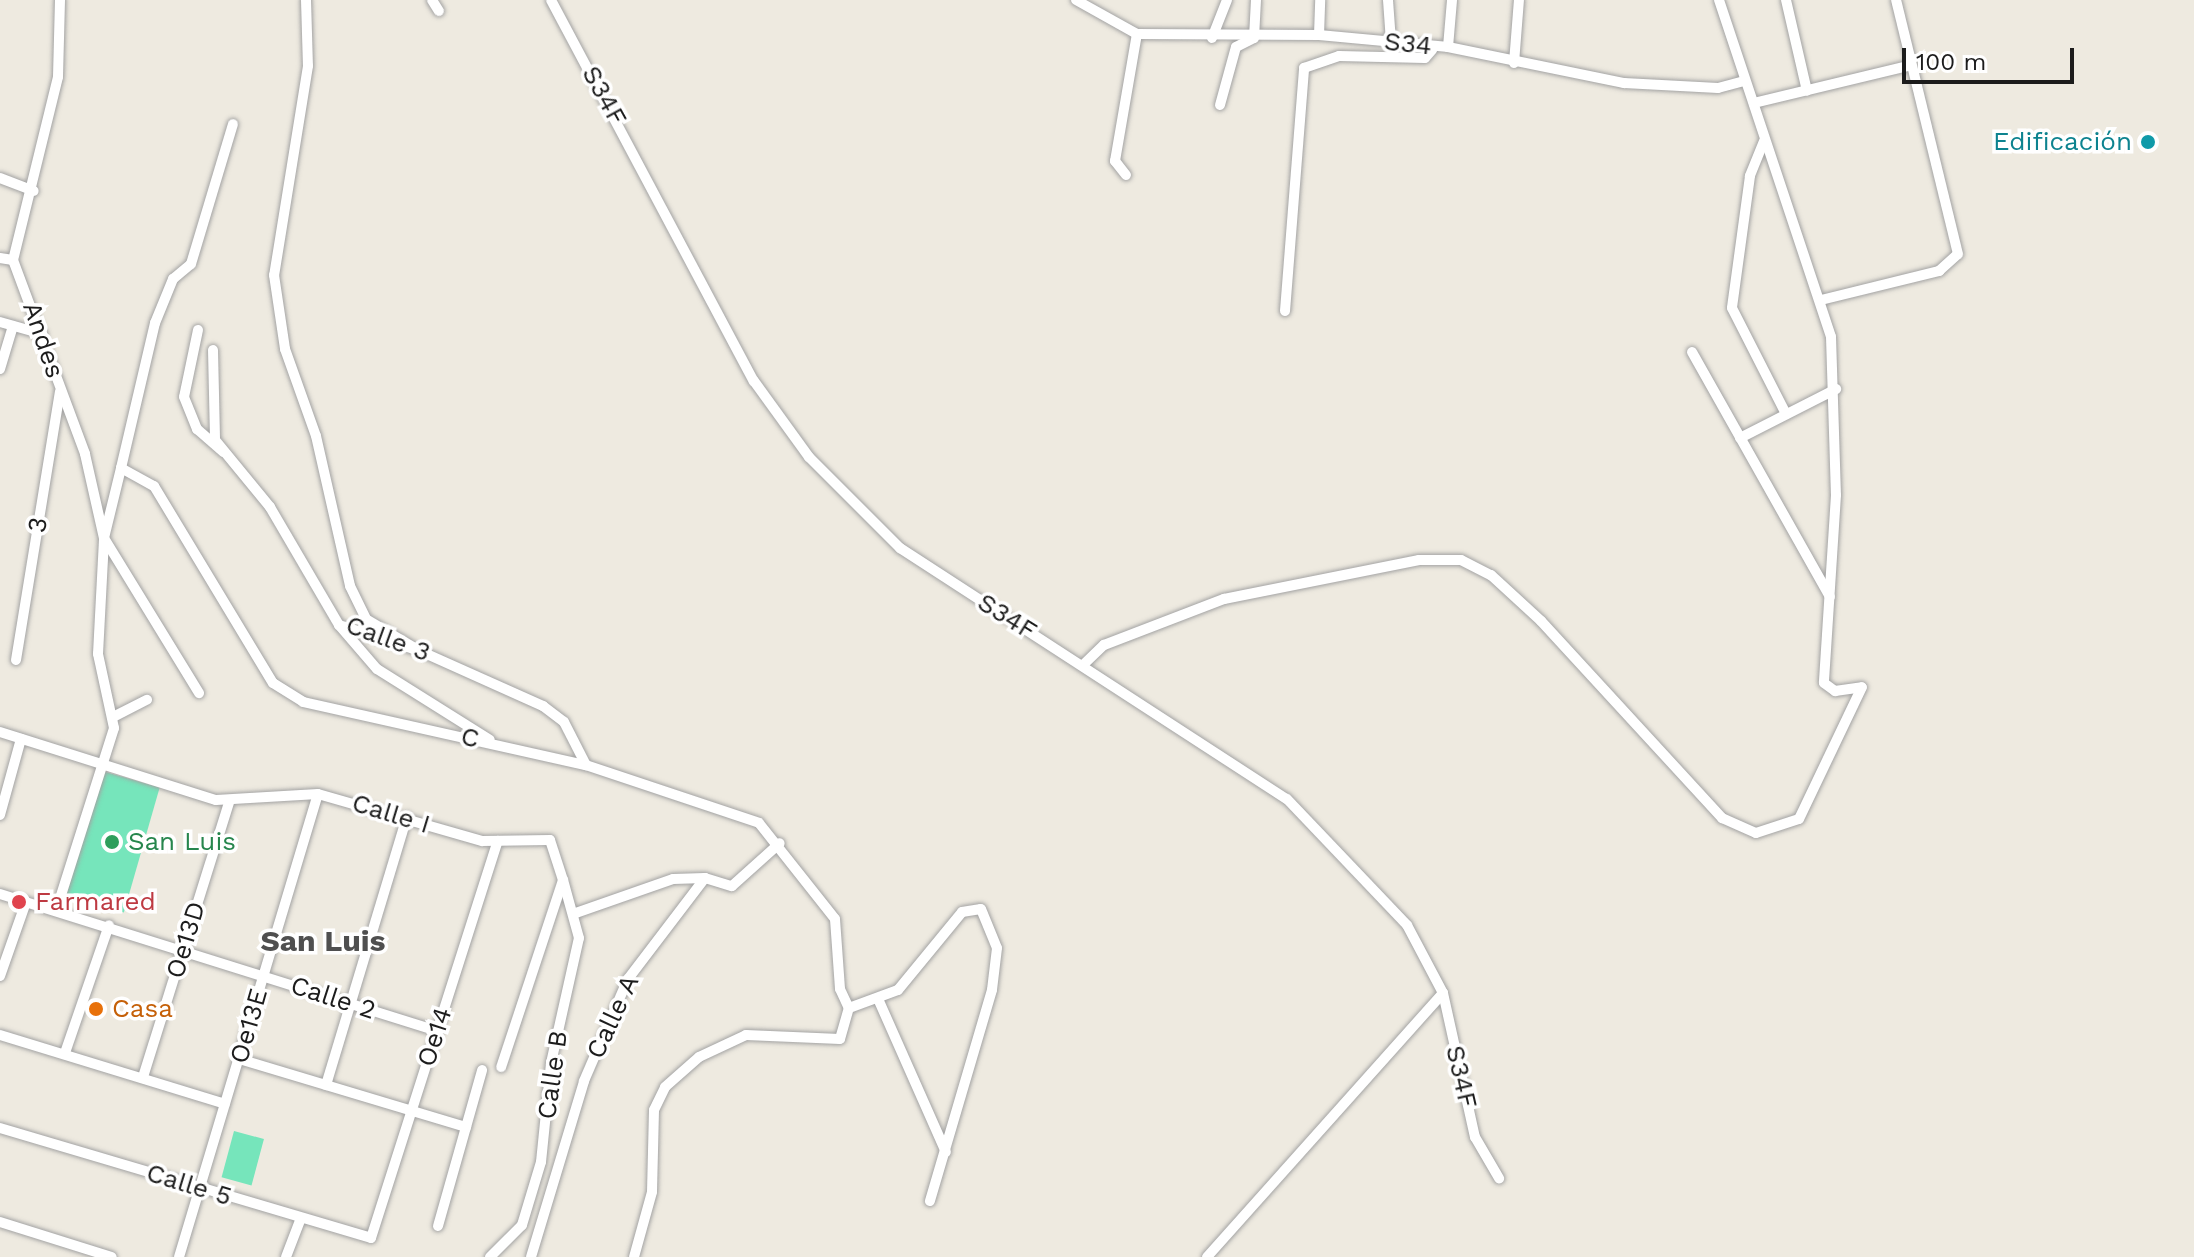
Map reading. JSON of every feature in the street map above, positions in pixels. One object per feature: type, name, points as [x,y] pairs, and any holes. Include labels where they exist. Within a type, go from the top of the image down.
[{"type":"street","points":[[0,258],[13,260],[34,191],[61,57],[60,0]]},
{"type":"street","points":[[306,0],[308,66],[274,275],[282,337],[316,436],[350,586],[366,619],[420,651]]},
{"type":"street","points":[[432,0],[439,11]]},
{"type":"street","name":"S34F","points":[[551,0],[754,381],[809,457],[900,548],[1287,799],[1407,925],[1443,993],[1475,1137],[1499,1178]]},
{"type":"street","name":"S34","points":[[1076,0],[1137,34],[1212,38],[1319,35],[1391,42],[1432,50],[1448,47],[1514,63],[1624,83],[1718,88],[1745,81]]},
{"type":"street","points":[[1212,38],[1227,0]]},
{"type":"street","points":[[1220,105],[1236,47],[1254,38],[1256,0]]},
{"type":"street","points":[[1319,35],[1320,0]]},
{"type":"street","points":[[1388,0],[1391,42]]},
{"type":"street","points":[[1448,47],[1452,0]]},
{"type":"street","points":[[1514,63],[1519,0]]},
{"type":"street","points":[[1083,665],[1104,645],[1224,599],[1419,560],[1461,560],[1491,575],[1541,621],[1722,818],[1770,832],[1799,819],[1862,687],[1835,691],[1824,683],[1831,599],[1836,389],[1821,300],[1764,141],[1719,0]]},
{"type":"street","points":[[1786,0],[1807,91]]},
{"type":"street","points":[[1821,300],[1939,271],[1954,262],[1958,245],[1908,66],[1896,0]]},
{"type":"street","points":[[1126,175],[1115,161],[1137,34]]},
{"type":"street","points":[[1285,311],[1304,68],[1339,56],[1425,58],[1432,50]]},
{"type":"street","points":[[1754,103],[1908,66]]},
{"type":"street","points":[[56,911],[104,762],[115,716],[98,661],[104,538],[155,323],[173,279],[191,264],[233,124]]},
{"type":"street","points":[[1764,141],[1750,176],[1732,308],[1786,414]]},
{"type":"street","points":[[0,178],[34,191]]},
{"type":"street","name":"Andes","points":[[13,260],[85,454],[104,538]]},
{"type":"street","points":[[0,322],[42,334]]},
{"type":"street","points":[[0,369],[13,326]]},
{"type":"street","points":[[198,330],[184,397],[209,445],[225,453]]},
{"type":"street","name":"Calle 3","points":[[213,350],[212,422],[225,453],[270,507],[339,625],[420,651],[543,706],[564,722],[586,765]]},
{"type":"street","points":[[1692,352],[1831,599]]},
{"type":"street","points":[[1740,438],[1836,389]]},
{"type":"street","name":"3","points":[[16,660],[60,390]]},
{"type":"street","name":"C","points":[[121,468],[154,486],[180,523],[273,683],[341,713],[586,765],[732,809],[780,843],[835,919],[840,989],[849,1008]]},
{"type":"street","points":[[104,538],[199,693]]},
{"type":"street","points":[[339,625],[377,669],[499,745]]},
{"type":"street","points":[[115,716],[147,700]]},
{"type":"street","name":"Calle I","points":[[0,732],[229,802],[318,794],[498,841],[550,840],[563,880]]},
{"type":"street","points":[[0,815],[21,739]]},
{"type":"street","name":"Oe13E","points":[[179,1257],[318,794]]},
{"type":"street","name":"Oe13D","points":[[143,1077],[229,802]]},
{"type":"street","points":[[326,1085],[407,817]]},
{"type":"street","name":"Oe14","points":[[376,1233],[411,1111],[498,841]]},
{"type":"street","points":[[576,913],[673,879],[705,878],[732,886],[780,843]]},
{"type":"street","name":"Calle A","points":[[531,1257],[584,1081],[628,979],[705,878]]},
{"type":"street","points":[[501,1067],[563,880]]},
{"type":"street","name":"Calle B","points":[[490,1257],[522,1225],[536,1182],[551,1063],[578,945],[576,913],[563,880]]},
{"type":"street","name":"Calle 2","points":[[0,894],[185,947],[351,1005],[438,1031]]},
{"type":"street","points":[[0,976],[26,902]]},
{"type":"street","points":[[634,1257],[652,1192],[654,1110],[665,1087],[699,1057],[746,1035],[840,1039],[849,1008],[879,1001],[898,990],[962,912],[987,913],[997,948],[992,990],[930,1201]]},
{"type":"street","points":[[65,1053],[109,925]]},
{"type":"street","points":[[1207,1257],[1443,993]]},
{"type":"street","points":[[879,1001],[946,1152]]},
{"type":"street","points":[[0,1035],[225,1104]]},
{"type":"street","points":[[239,1059],[466,1127]]},
{"type":"street","points":[[438,1226],[482,1070]]},
{"type":"street","name":"Calle 5","points":[[0,1128],[361,1239],[376,1233]]},
{"type":"street","points":[[286,1257],[300,1220]]},
{"type":"street","points":[[0,1222],[112,1257]]},
{"type":"green space","name":"San Luis","points":[[102,771],[160,788],[124,913],[66,896]]},
{"type":"green space","points":[[234,1131],[264,1139],[252,1185],[222,1177]]},
{"type":"place","name":"Edificación","points":[[2148,142]]},
{"type":"place","name":"San Luis","points":[[112,842]]},
{"type":"place","name":"Farmared","points":[[19,902]]},
{"type":"place","name":"Casa","points":[[96,1009]]},
{"type":"district","name":"San Luis","points":[[323,941]]}]
